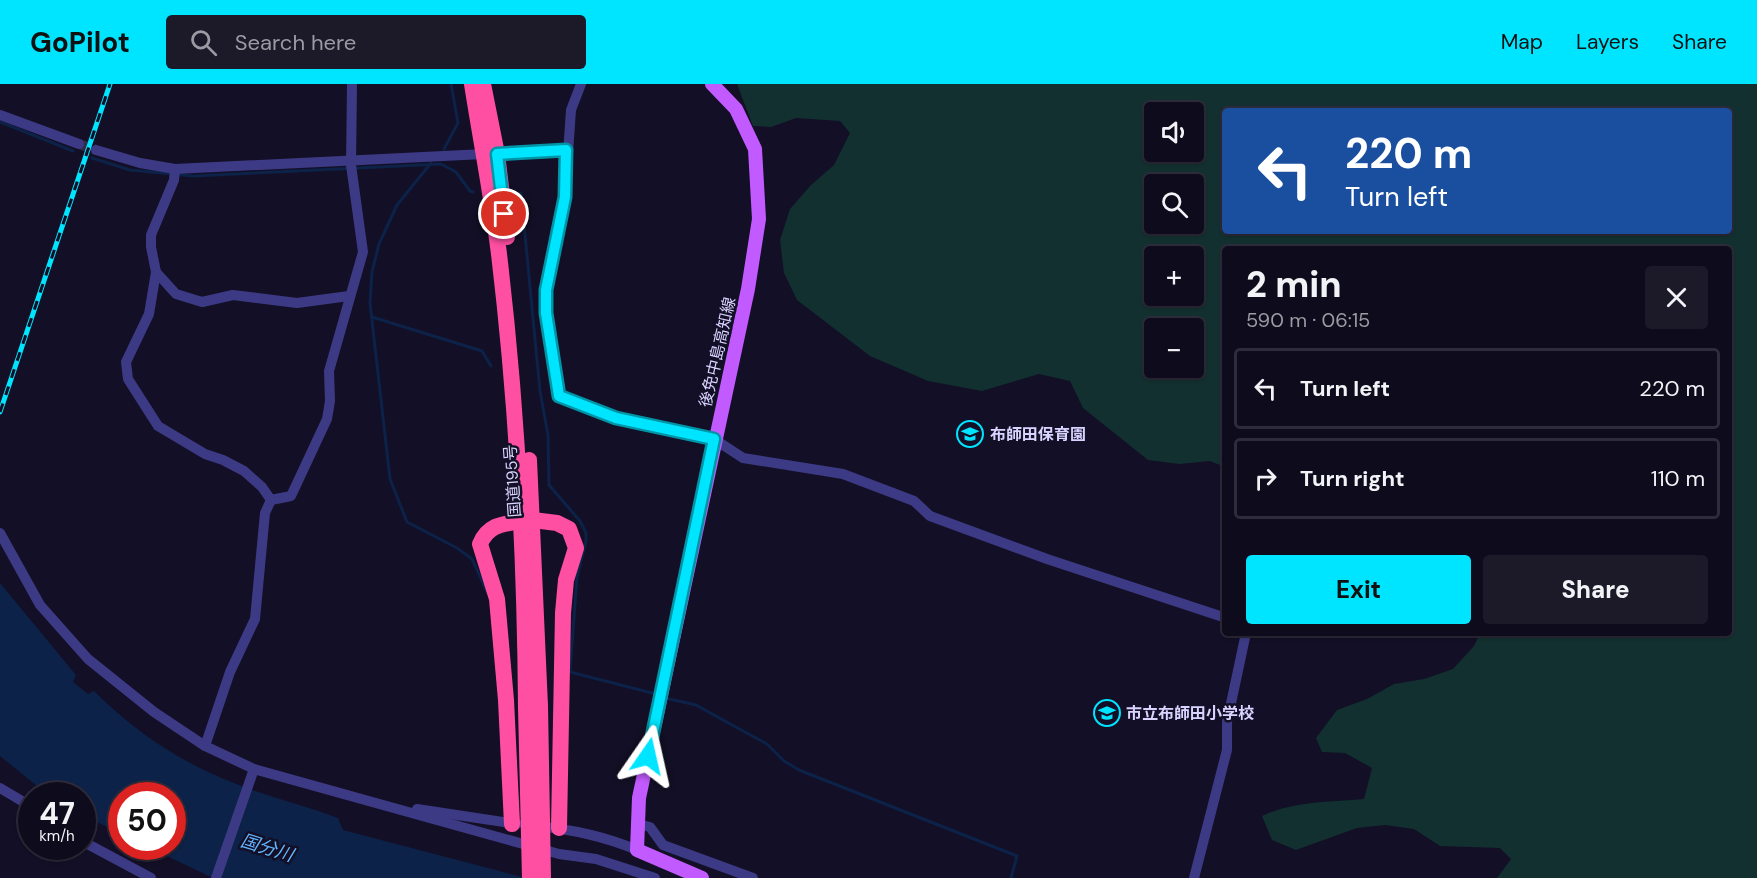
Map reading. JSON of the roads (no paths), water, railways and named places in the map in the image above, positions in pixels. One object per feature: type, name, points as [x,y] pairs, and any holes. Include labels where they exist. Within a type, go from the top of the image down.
[{"type":"highway","name":"国道195号","points":[[472,84],[490,154]]},
{"type":"highway","name":"国道195号","points":[[483,84],[527,521],[533,707],[543,878]]},
{"type":"highway","points":[[512,824],[506,699],[497,599],[480,544],[484,535],[493,526],[527,521],[557,523],[569,529],[576,548],[566,580],[562,613],[559,828]]},
{"type":"highway","name":"国道195号","points":[[530,878],[533,707]]},
{"type":"main road","name":"後免中島高知線","points":[[637,850],[641,788],[714,439],[748,290],[759,219],[755,149],[736,109],[712,84]]},
{"type":"main road","points":[[637,850],[702,878]]},
{"type":"street","points":[[271,500],[291,496],[327,419],[330,401],[329,371],[363,246],[351,166],[352,84]]},
{"type":"street","points":[[581,84],[570,110],[565,197],[546,290],[546,313],[559,396],[616,418],[714,439],[743,458],[843,474],[914,501],[930,516],[1047,559],[1222,617]]},
{"type":"street","points":[[0,115],[80,144]]},
{"type":"street","points":[[96,150],[175,174],[351,166],[566,150]]},
{"type":"street","points":[[175,174],[151,235],[156,272],[148,314],[126,362],[128,379],[158,426],[205,454],[223,459],[244,471],[262,487],[271,500]]},
{"type":"street","points":[[156,272],[176,294],[202,302],[233,295],[297,303],[349,296]]},
{"type":"street","points":[[205,746],[230,672],[255,619],[265,513],[271,500]]},
{"type":"street","points":[[0,533],[40,605],[88,659],[154,712],[205,746],[252,771],[385,805],[559,854],[596,859],[655,878]]},
{"type":"street","points":[[1194,878],[1227,750],[1227,722],[1245,636]]},
{"type":"street","points":[[216,878],[252,771]]},
{"type":"street","points":[[0,788],[18,799]]},
{"type":"street","points":[[385,805],[512,824],[559,828],[621,843],[637,850]]},
{"type":"street","points":[[638,824],[650,827],[663,845],[753,878]]},
{"type":"street","points":[[96,849],[151,878]]},
{"type":"water","name":"国分川","points":[[0,583],[76,675],[73,682],[88,694],[94,691],[142,733],[195,766],[247,788],[338,818],[343,830],[526,878],[213,878],[175,860],[186,860],[186,782],[108,782],[108,828],[96,822],[96,782],[32,782],[0,756]]},
{"type":"waterway","points":[[444,149],[458,123],[451,84]]},
{"type":"waterway","points":[[0,122],[73,151]]},
{"type":"waterway","points":[[92,158],[130,170],[193,176],[441,164],[456,172],[473,192]]},
{"type":"waterway","points":[[431,163],[397,205],[379,244],[372,272],[370,303],[390,479],[407,522],[457,548],[472,559],[487,592]]},
{"type":"waterway","points":[[521,193],[540,391],[548,435],[549,485],[580,521],[586,533],[577,577],[570,672],[656,694]]},
{"type":"waterway","points":[[372,317],[482,351],[491,366]]},
{"type":"waterway","points":[[665,698],[696,705],[767,744],[784,761],[799,770],[1017,856],[1011,878]]},
{"type":"tunnel","points":[[79,144],[96,150]]},
{"type":"railway","points":[[0,412],[110,84]]},
{"type":"place","name":"布師田保育園","points":[[970,434]]},
{"type":"place","name":"市立布師田小学校","points":[[1107,713]]}]
